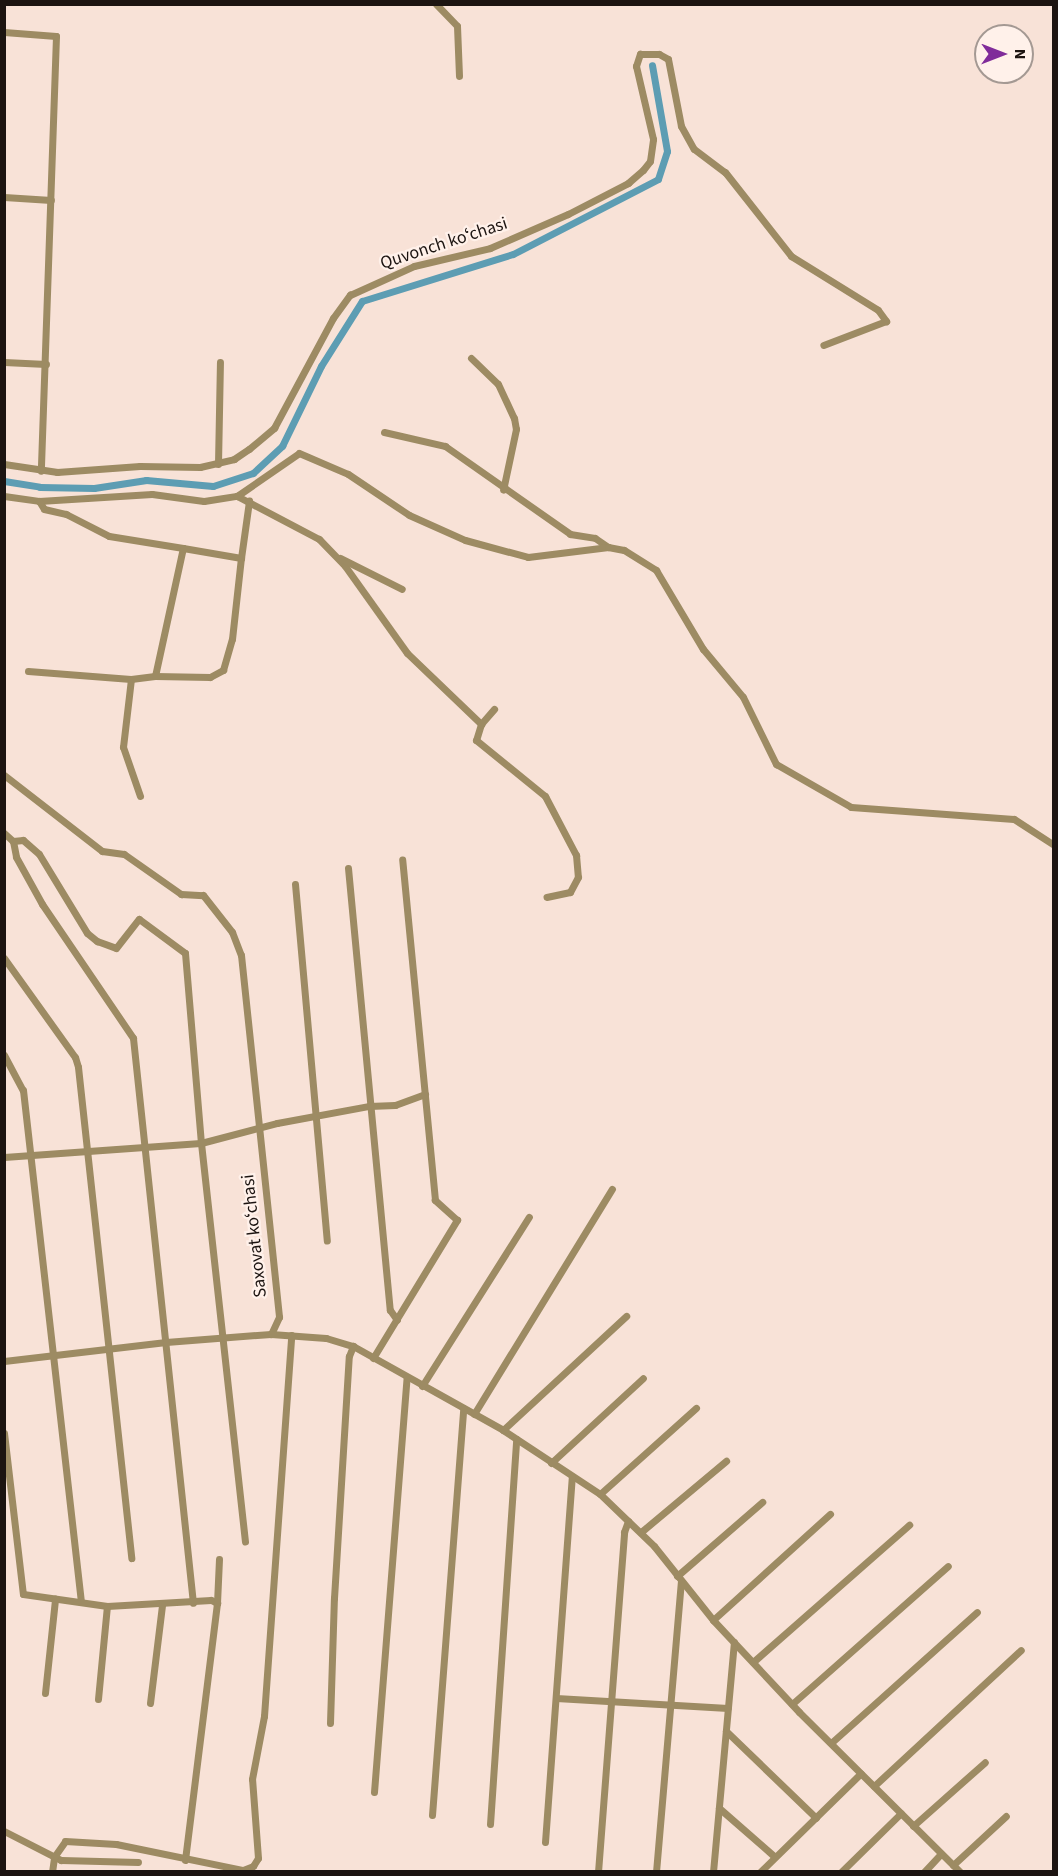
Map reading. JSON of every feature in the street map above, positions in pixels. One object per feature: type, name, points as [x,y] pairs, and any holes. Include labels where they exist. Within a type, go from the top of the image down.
[{"type":"street","points":[[436,4],[457,26],[459,76]]},
{"type":"street","points":[[4,32],[56,36],[41,471]]},
{"type":"street","name":"Quvonch koʻchasi","points":[[4,464],[41,471],[218,464],[241,454],[274,429],[333,318],[351,295],[414,266],[490,248],[578,209],[628,183],[643,170],[650,161],[652,139],[636,66],[640,54],[659,54],[668,59],[681,126],[694,149],[725,172],[791,256],[878,310],[886,321],[823,345]]},
{"type":"street","points":[[4,197],[51,200]]},
{"type":"street","points":[[471,358],[498,384],[514,418],[516,429],[503,490]]},
{"type":"street","points":[[4,362],[46,364]]},
{"type":"street","points":[[218,464],[220,362]]},
{"type":"street","points":[[384,432],[445,446],[503,490],[570,534],[595,538],[608,547]]},
{"type":"street","points":[[4,496],[39,501],[152,494],[204,501],[237,496],[299,453],[348,474],[409,515],[465,540],[528,557],[608,547],[624,550],[656,570],[704,649],[743,697],[776,765],[851,807],[1014,819],[1053,845]]},
{"type":"street","points":[[237,496],[320,539],[337,557],[407,653],[481,724]]},
{"type":"street","points":[[39,501],[44,508],[66,514],[115,538],[241,558]]},
{"type":"street","points":[[28,671],[131,679],[155,676],[210,677],[223,670],[232,639],[249,501]]},
{"type":"street","points":[[155,676],[183,548]]},
{"type":"street","points":[[337,557],[402,589]]},
{"type":"street","points":[[131,679],[123,747],[140,796]]},
{"type":"street","points":[[494,709],[481,724],[476,740],[542,792],[576,855],[575,886],[565,894],[547,897]]},
{"type":"street","name":"Saxovat koʻchasi","points":[[4,775],[102,851],[124,854],[181,894],[203,895],[232,932],[241,955],[279,1317],[271,1334]]},
{"type":"street","points":[[4,833],[13,841],[16,857],[42,904],[133,1038],[193,1603]]},
{"type":"street","points":[[13,841],[23,840],[39,854],[97,941],[116,948],[139,919],[185,953],[201,1143],[245,1542]]},
{"type":"street","points":[[373,1358],[457,1220],[435,1200],[402,860]]},
{"type":"street","points":[[348,868],[390,1310],[397,1320]]},
{"type":"street","points":[[295,884],[327,1241]]},
{"type":"street","points":[[4,958],[75,1057],[110,1348],[131,1557]]},
{"type":"street","points":[[4,1055],[23,1090],[81,1602]]},
{"type":"street","points":[[4,1157],[30,1152],[201,1143],[315,1116],[369,1106],[395,1105],[425,1094]]},
{"type":"street","points":[[474,1414],[612,1189]]},
{"type":"street","points":[[422,1386],[529,1217]]},
{"type":"street","points":[[503,1430],[626,1316]]},
{"type":"street","points":[[4,1361],[166,1342],[271,1334],[326,1338],[353,1346],[503,1430],[600,1494],[640,1532],[713,1620],[792,1704],[960,1872]]},
{"type":"street","points":[[52,1872],[54,1857],[65,1842],[116,1844],[185,1860],[243,1870],[253,1866],[258,1858],[252,1779],[264,1716],[291,1335]]},
{"type":"street","points":[[330,1723],[335,1587],[349,1356],[353,1346]]},
{"type":"street","points":[[374,1792],[407,1377]]},
{"type":"street","points":[[551,1463],[643,1378]]},
{"type":"street","points":[[432,1815],[463,1408]]},
{"type":"street","points":[[600,1494],[696,1408]]},
{"type":"street","points":[[4,1433],[23,1594],[107,1606],[162,1605],[211,1600],[217,1603]]},
{"type":"street","points":[[490,1824],[516,1439]]},
{"type":"street","points":[[640,1532],[726,1461]]},
{"type":"street","points":[[545,1842],[572,1477]]},
{"type":"street","points":[[656,1872],[679,1579],[762,1502]]},
{"type":"street","points":[[713,1620],[830,1514]]},
{"type":"street","points":[[598,1872],[624,1532],[628,1521]]},
{"type":"street","points":[[753,1662],[909,1525]]},
{"type":"street","points":[[185,1860],[217,1603],[219,1559]]},
{"type":"street","points":[[792,1704],[948,1566]]},
{"type":"street","points":[[45,1693],[55,1599]]},
{"type":"street","points":[[150,1703],[162,1605]]},
{"type":"street","points":[[98,1699],[107,1606]]},
{"type":"street","points":[[831,1743],[977,1612]]},
{"type":"street","points":[[713,1872],[734,1642]]},
{"type":"street","points":[[874,1786],[1021,1650]]},
{"type":"street","points":[[556,1698],[728,1708]]},
{"type":"street","points":[[726,1731],[816,1818]]},
{"type":"street","points":[[914,1826],[985,1762]]},
{"type":"street","points":[[760,1872],[861,1773]]},
{"type":"street","points":[[719,1808],[775,1857]]},
{"type":"street","points":[[841,1872],[901,1813]]},
{"type":"street","points":[[953,1865],[1006,1816]]},
{"type":"street","points":[[4,1832],[54,1857],[138,1862]]},
{"type":"street","points":[[924,1872],[941,1854]]},
{"type":"waterway","points":[[4,481],[40,487],[94,488],[146,480],[213,486],[253,473],[282,446],[321,366],[362,301],[513,254],[658,179],[667,151],[652,65]]}]
